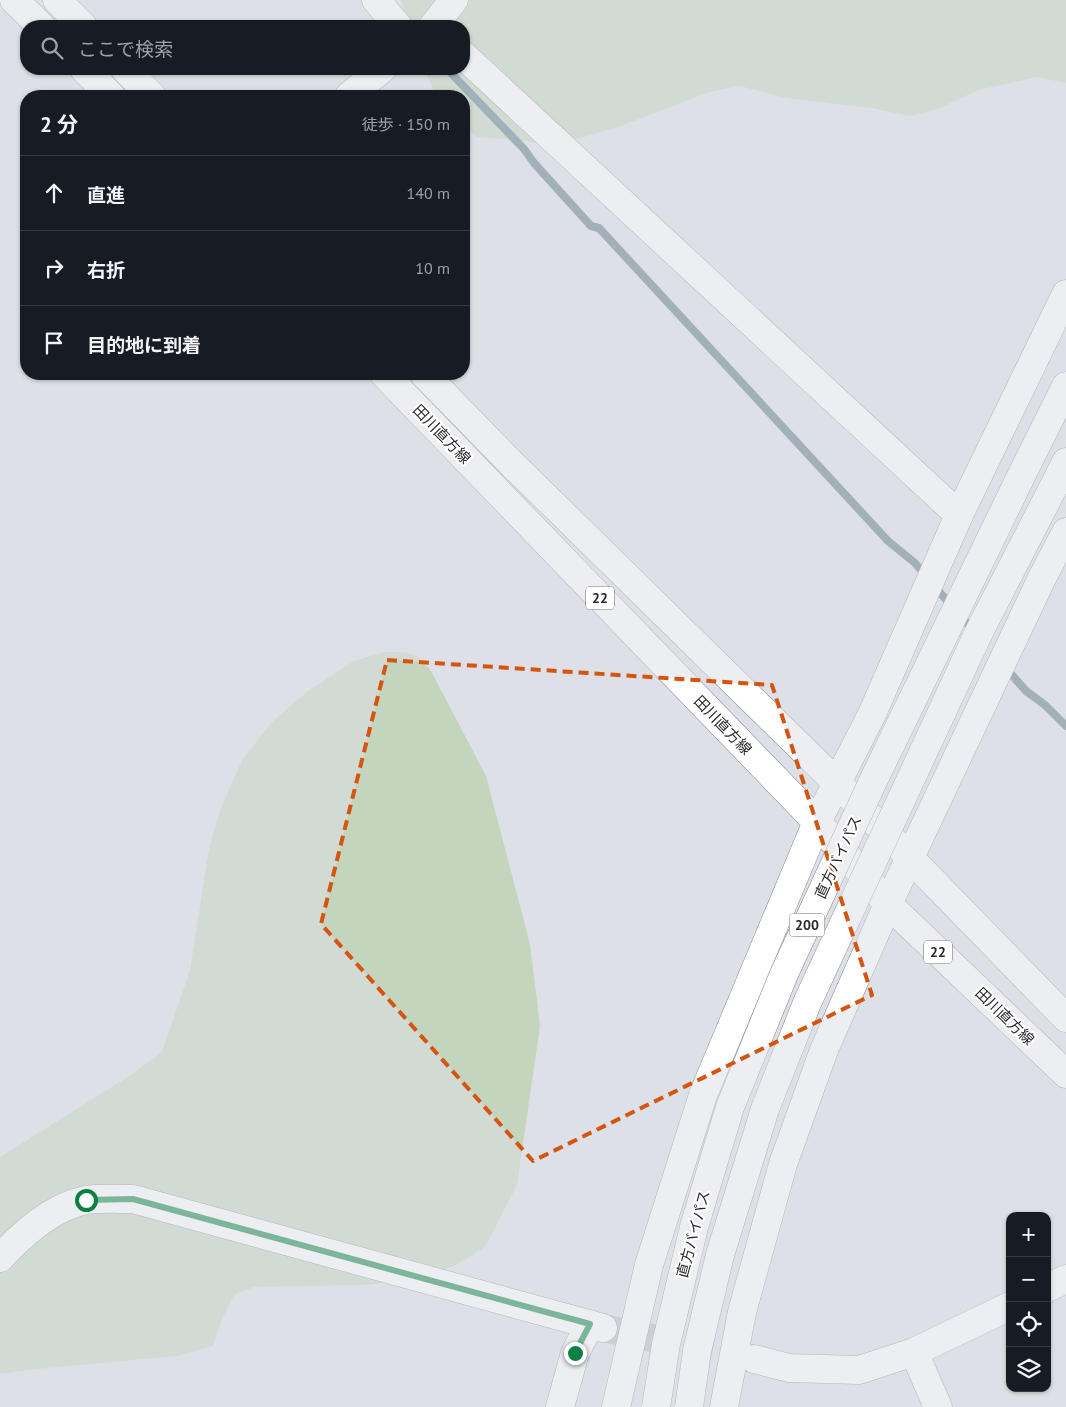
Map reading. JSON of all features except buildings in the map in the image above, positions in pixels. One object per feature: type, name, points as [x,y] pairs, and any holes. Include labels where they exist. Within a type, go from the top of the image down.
[{"type":"main road","points":[[14,0],[35,20]]},
{"type":"main road","points":[[57,0],[77,20]]},
{"type":"main road","points":[[376,0],[393,20]]},
{"type":"main road","points":[[438,20],[454,0]]},
{"type":"main road","points":[[470,62],[959,515]]},
{"type":"main road","points":[[90,75],[105,90]]},
{"type":"main road","points":[[131,75],[146,90]]},
{"type":"main road","points":[[356,90],[375,75]]},
{"type":"main road","points":[[616,1407],[650,1266],[702,1096],[817,822],[872,714],[959,515],[1066,294]]},
{"type":"main road","name":"田川直方線","points":[[390,380],[817,822],[888,904],[1066,1074]]},
{"type":"main road","name":"田川直方線","points":[[430,380],[512,464],[837,782],[1066,1018]]},
{"type":"main road","name":"直方バイパス","points":[[656,1407],[666,1344],[694,1227],[730,1107],[784,974],[875,777],[1066,386]]},
{"type":"main road","name":"200","points":[[689,1407],[697,1351],[720,1255],[765,1109],[807,1003],[979,632],[1060,473]]},
{"type":"main road","points":[[724,1407],[742,1312],[783,1164],[824,1050],[888,904],[1042,578],[1066,532]]},
{"type":"main road","points":[[0,1258],[14,1243],[54,1211],[86,1200],[133,1199],[596,1326],[575,1353],[560,1407]]},
{"type":"main road","points":[[1051,1286],[1066,1279]]},
{"type":"main road","points":[[754,1359],[789,1368],[859,1370],[914,1352],[1006,1308]]},
{"type":"main road","points":[[914,1352],[938,1407]]},
{"type":"highlighted area","points":[[387,660],[772,685],[872,995],[533,1161],[321,924]]},
{"type":"green space","points":[[401,0],[1066,0],[1066,83],[1037,77],[978,90],[938,109],[909,116],[872,108],[786,98],[740,86],[709,92],[618,127],[550,147],[527,141],[477,137],[470,131],[470,90],[433,90],[427,75],[470,75],[470,20],[406,20]]},
{"type":"green space","points":[[385,652],[401,652],[416,656],[431,671],[486,776],[530,944],[540,1026],[517,1185],[485,1247],[456,1265],[422,1278],[366,1285],[254,1287],[234,1295],[222,1319],[213,1346],[177,1356],[0,1374],[0,1157],[131,1075],[162,1052],[190,970],[209,849],[220,810],[242,760],[271,723],[308,691],[354,661]]},
{"type":"waterway","points":[[453,75],[467,90]]},
{"type":"waterway","points":[[470,93],[524,149],[534,163],[591,226],[599,228],[888,541],[915,563],[927,577]]},
{"type":"waterway","points":[[934,586],[974,631]]},
{"type":"waterway","points":[[1005,667],[1026,691],[1045,705],[1066,726]]},
{"type":"tunnel","points":[[603,1328],[754,1359]]},
{"type":"route","points":[[86,1200],[133,1199],[590,1324],[575,1353]]}]
